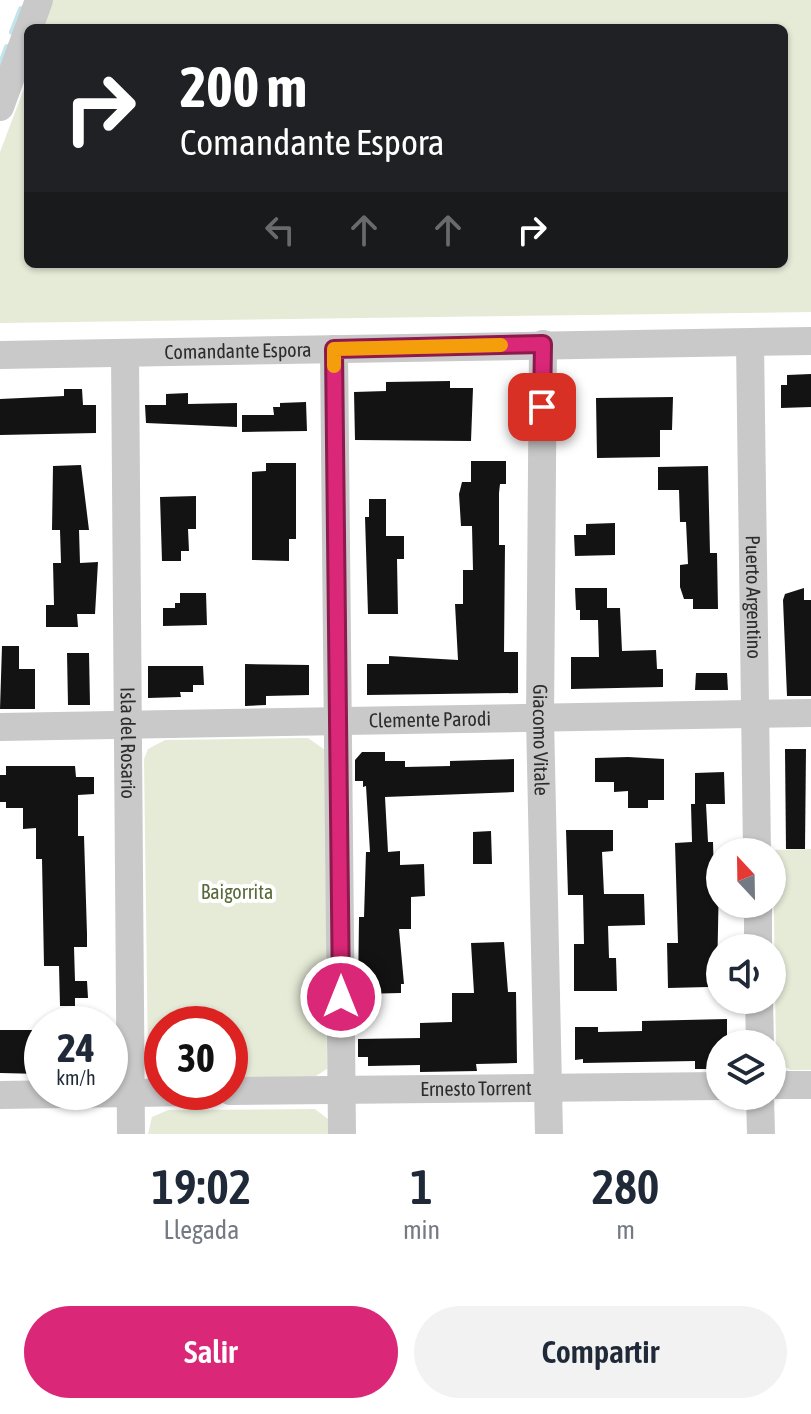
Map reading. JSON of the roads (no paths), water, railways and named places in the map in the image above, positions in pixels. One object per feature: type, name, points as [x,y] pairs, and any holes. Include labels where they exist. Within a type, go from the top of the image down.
[{"type":"street","points":[[30,24],[39,0]]},
{"type":"street","points":[[0,107],[24,40]]},
{"type":"street","name":"Comandante Espora","points":[[0,355],[811,341]]},
{"type":"street","name":"Puerto Argentino","points":[[750,343],[757,838]]},
{"type":"street","name":"Giacomo Vitale","points":[[543,344],[540,718],[549,1134]]},
{"type":"street","points":[[334,349],[342,1134]]},
{"type":"street","name":"Isla del Rosario","points":[[125,353],[125,725],[131,1134]]},
{"type":"street","name":"Clemente Parodi","points":[[0,727],[811,713]]},
{"type":"street","points":[[786,1085],[811,1085]]},
{"type":"street","name":"Ernesto Torrent","points":[[248,1091],[706,1086]]},
{"type":"street","points":[[0,1095],[144,1093]]},
{"type":"street","points":[[760,1110],[761,1134]]},
{"type":"waterway","points":[[12,32],[21,9]]},
{"type":"waterway","points":[[0,66],[7,47]]},
{"type":"park label","name":"Baigorrita","points":[[237,892]]}]
